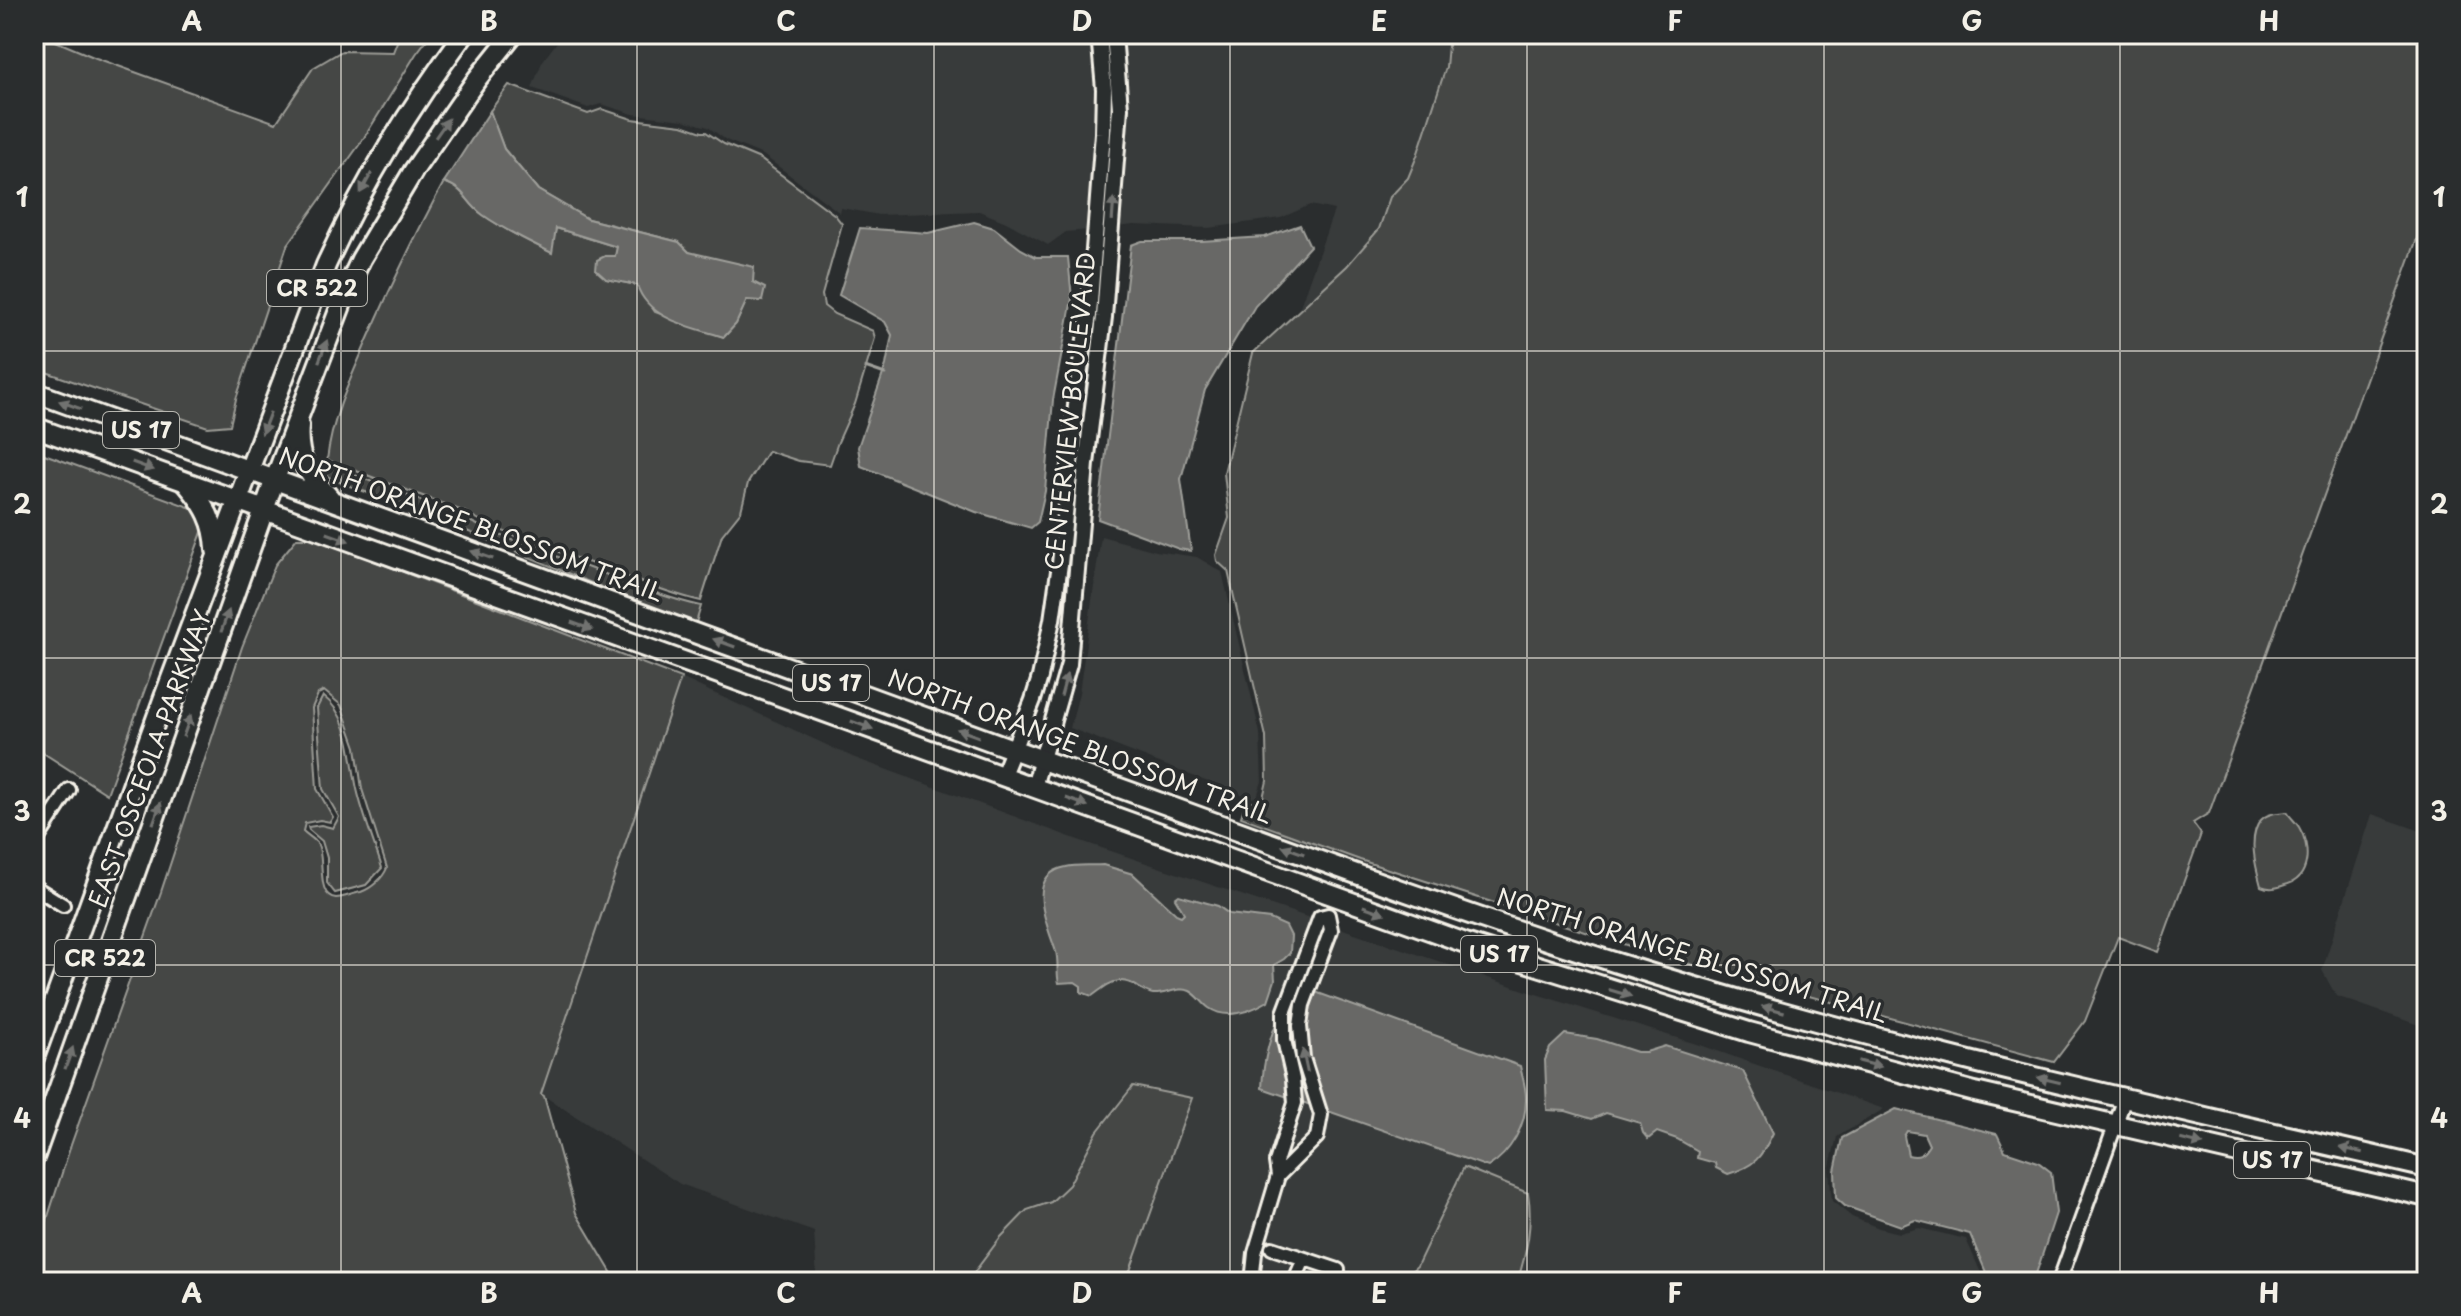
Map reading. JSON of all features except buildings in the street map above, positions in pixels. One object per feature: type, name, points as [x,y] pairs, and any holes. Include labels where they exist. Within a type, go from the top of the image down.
[{"type":"main road","name":"CR 522","points":[[237,501],[326,265],[352,209],[406,116],[464,34]]},
{"type":"main road","name":"CR 522","points":[[264,511],[346,292],[382,221],[442,126],[513,34]]},
{"type":"main road","name":"NORTH ORANGE BLOSSOM TRAIL","points":[[34,392],[1041,760],[1616,962],[1830,1024],[2125,1098]]},
{"type":"main road","points":[[301,411],[298,443],[303,464],[332,500]]},
{"type":"main road","name":"US 17","points":[[37,433],[184,481],[1513,958],[1749,1032],[1975,1092],[2427,1197]]},
{"type":"main road","points":[[184,481],[202,501],[211,517],[216,561]]},
{"type":"main road","name":"EAST OSCEOLA PARKWAY","points":[[34,1058],[237,501]]},
{"type":"main road","name":"EAST OSCEOLA PARKWAY","points":[[34,1158],[264,511]]},
{"type":"main road","points":[[1343,899],[1362,887],[1393,886]]},
{"type":"main road","points":[[1749,1032],[1815,1038],[1827,1034],[1830,1024]]},
{"type":"main road","points":[[1830,1054],[1838,1047],[1852,1044],[1902,1043]]},
{"type":"main road","name":"US 17","points":[[2125,1098],[2427,1168]]},
{"type":"street","name":"CENTERVIEW BOULEVARD","points":[[1003,775],[1040,677],[1060,564],[1079,376],[1089,315],[1103,133],[1104,89],[1099,34]]},
{"type":"street","name":"CENTERVIEW BOULEVARD","points":[[1034,787],[1069,664],[1094,383],[1104,317],[1120,108],[1114,34]]},
{"type":"street","points":[[1104,89],[1120,87]]},
{"type":"street","points":[[1060,564],[1077,565]]},
{"type":"street","points":[[34,844],[69,790]]},
{"type":"street","points":[[34,887],[63,905]]},
{"type":"street","points":[[1252,1282],[1255,1253],[1278,1176],[1276,1162],[1295,1103],[1284,1040],[1284,1013],[1320,917],[1328,915],[1331,930],[1303,1005],[1300,1026],[1303,1058],[1321,1115],[1317,1137],[1278,1176]]},
{"type":"street","points":[[1294,1097],[1305,1090],[1313,1094]]},
{"type":"street","points":[[2059,1282],[2125,1098]]},
{"type":"street","points":[[1286,1131],[1291,1142],[1307,1144]]},
{"type":"street","points":[[1272,1248],[1338,1270]]},
{"type":"street","points":[[1294,1282],[1304,1259]]},
{"type":"shaded area","points":[[34,34],[276,123],[313,68],[342,51],[393,52],[400,34],[431,34],[362,141],[287,246],[230,425],[208,427],[34,368]]},
{"type":"shaded area","points":[[563,34],[1093,34],[1098,108],[1089,230],[1066,232],[1048,245],[979,211],[879,215],[841,208],[840,213],[763,155],[726,140],[708,127],[683,120],[633,114],[601,104],[588,108],[532,88],[542,62]]},
{"type":"shaded area","points":[[1120,34],[1449,34],[1446,67],[1408,178],[1390,197],[1379,229],[1347,266],[1299,309],[1334,210],[1310,205],[1281,218],[1209,228],[1118,227],[1127,91]]},
{"type":"shaded area","points":[[1449,34],[2427,34],[2427,211],[2209,813],[2193,823],[2201,834],[2158,952],[2118,937],[2085,1021],[2054,1062],[1664,957],[1360,860],[1241,817],[1246,802],[1263,798],[1267,781],[1266,737],[1228,571],[1217,561],[1216,555],[1229,518],[1224,473],[1253,353],[1347,266],[1379,229],[1390,197],[1408,178],[1417,156],[1446,67]]},
{"type":"shaded area","points":[[509,85],[588,114],[602,109],[632,119],[682,125],[706,132],[724,144],[760,159],[835,215],[842,224],[822,295],[824,306],[834,314],[873,331],[875,338],[855,404],[830,465],[799,461],[768,451],[748,483],[741,511],[722,535],[701,601],[526,540],[465,512],[327,460],[337,415],[353,372],[403,262],[444,182],[462,192],[476,210],[490,220],[551,252],[556,228],[617,247],[616,256],[605,256],[606,279],[637,285],[655,312],[724,337],[736,324],[747,299],[762,301],[753,282],[689,252],[679,242],[588,219],[538,190],[504,149],[490,111]]},
{"type":"shaded area","points":[[490,111],[504,149],[538,190],[588,219],[679,242],[689,252],[754,267],[753,282],[765,288],[762,301],[747,300],[736,324],[724,337],[698,330],[661,314],[643,297],[637,285],[606,279],[596,270],[597,260],[615,256],[617,247],[556,228],[552,253],[483,215],[462,193],[444,182]]},
{"type":"shaded area","points":[[974,222],[994,228],[1036,257],[1068,257],[1072,299],[1053,400],[1045,491],[1038,522],[1031,528],[976,512],[861,466],[858,447],[886,365],[892,335],[885,322],[839,295],[860,228],[928,233]]},
{"type":"shaded area","points":[[1300,225],[1310,246],[1255,306],[1205,390],[1181,479],[1191,551],[1098,519],[1131,245],[1142,241],[1265,237]]},
{"type":"shaded area","points":[[36,451],[200,511],[206,521],[107,794],[34,747]]},
{"type":"shaded area","points":[[324,463],[524,545],[658,594],[701,606],[695,626],[445,522],[334,480],[321,472]]},
{"type":"shaded area","points":[[1101,536],[1156,551],[1197,557],[1222,572],[1260,733],[1262,781],[1257,797],[1249,798],[1070,728],[1079,693]]},
{"type":"shaded area","points":[[297,538],[314,538],[681,678],[541,1094],[576,1213],[617,1282],[34,1282],[34,1260],[71,1145],[161,892],[242,647],[275,565]],"holes":[[[324,691],[341,705],[356,747],[362,789],[387,868],[369,888],[336,898],[325,891],[320,849],[303,831],[305,823],[330,822],[333,817],[317,789],[312,708],[318,694]]]},
{"type":"shaded area","points":[[681,678],[855,758],[1084,842],[1530,992],[1706,1047],[1884,1109],[1837,1137],[1829,1170],[1832,1201],[1852,1217],[1879,1228],[1900,1233],[1919,1228],[1966,1239],[1985,1282],[1517,1282],[1524,1262],[1464,1168],[1417,1266],[1399,1282],[1126,1282],[1192,1098],[1097,1132],[1069,1185],[1051,1202],[1027,1210],[1000,1238],[967,1282],[817,1282],[814,1232],[680,1184],[541,1094]],"holes":[[[1103,865],[1144,882],[1181,916],[1184,914],[1181,906],[1184,896],[1218,906],[1229,914],[1278,921],[1284,959],[1274,965],[1275,980],[1209,1008],[1189,990],[1179,989],[1166,994],[1117,981],[1108,983],[1098,992],[1057,978],[1058,961],[1042,910],[1046,880],[1055,870],[1066,866]],[[1597,1039],[1637,1052],[1665,1046],[1743,1071],[1756,1101],[1715,1163],[1698,1158],[1698,1151],[1677,1139],[1657,1132],[1643,1133],[1640,1123],[1606,1113],[1592,1119],[1566,1111],[1548,1110]]]},
{"type":"shaded area","points":[[323,696],[344,726],[359,799],[382,868],[366,885],[335,893],[327,883],[327,858],[322,841],[308,827],[321,825],[333,828],[339,817],[323,789],[317,708]]},
{"type":"shaded area","points":[[2287,812],[2306,843],[2304,869],[2294,882],[2276,888],[2264,887],[2261,886],[2255,861],[2254,835],[2263,818]]},
{"type":"shaded area","points":[[2372,814],[2427,833],[2427,1028],[2336,996],[2322,970]]},
{"type":"shaded area","points":[[1103,865],[1133,874],[1181,916],[1184,913],[1175,898],[1179,895],[1218,906],[1229,914],[1270,919],[1286,926],[1291,936],[1290,953],[1274,965],[1275,980],[1268,1001],[1247,1011],[1224,1014],[1209,1008],[1186,990],[1153,994],[1129,982],[1119,981],[1092,996],[1081,992],[1081,986],[1075,982],[1059,983],[1057,956],[1042,903],[1045,880],[1053,872],[1066,867]]},
{"type":"shaded area","points":[[1307,989],[1520,1066],[1526,1108],[1516,1138],[1488,1167],[1262,1088],[1266,1056],[1276,1024],[1288,1003]]},
{"type":"shaded area","points":[[1565,1034],[1597,1039],[1637,1052],[1665,1046],[1743,1071],[1773,1133],[1769,1142],[1751,1164],[1728,1174],[1716,1168],[1715,1163],[1697,1158],[1698,1151],[1677,1139],[1657,1132],[1648,1139],[1640,1123],[1606,1113],[1592,1119],[1566,1111],[1547,1110],[1545,1060],[1550,1048]]},
{"type":"shaded area","points":[[1133,1086],[1192,1098],[1126,1282],[967,1282],[1000,1238],[1027,1210],[1051,1202],[1069,1185],[1097,1132]]},
{"type":"shaded area","points":[[1896,1109],[1997,1134],[2005,1151],[2038,1162],[2051,1172],[2056,1213],[2034,1280],[1990,1282],[1970,1234],[1915,1220],[1901,1226],[1845,1206],[1836,1198],[1835,1171],[1842,1138]],"holes":[[[1907,1131],[1924,1134],[1929,1145],[1925,1151],[1918,1156],[1908,1155],[1904,1136]]]},
{"type":"shaded area","points":[[1464,1167],[1528,1193],[1528,1238],[1517,1282],[1399,1282],[1417,1266]]},
{"type":"waterway","points":[[865,367],[885,374]]}]
